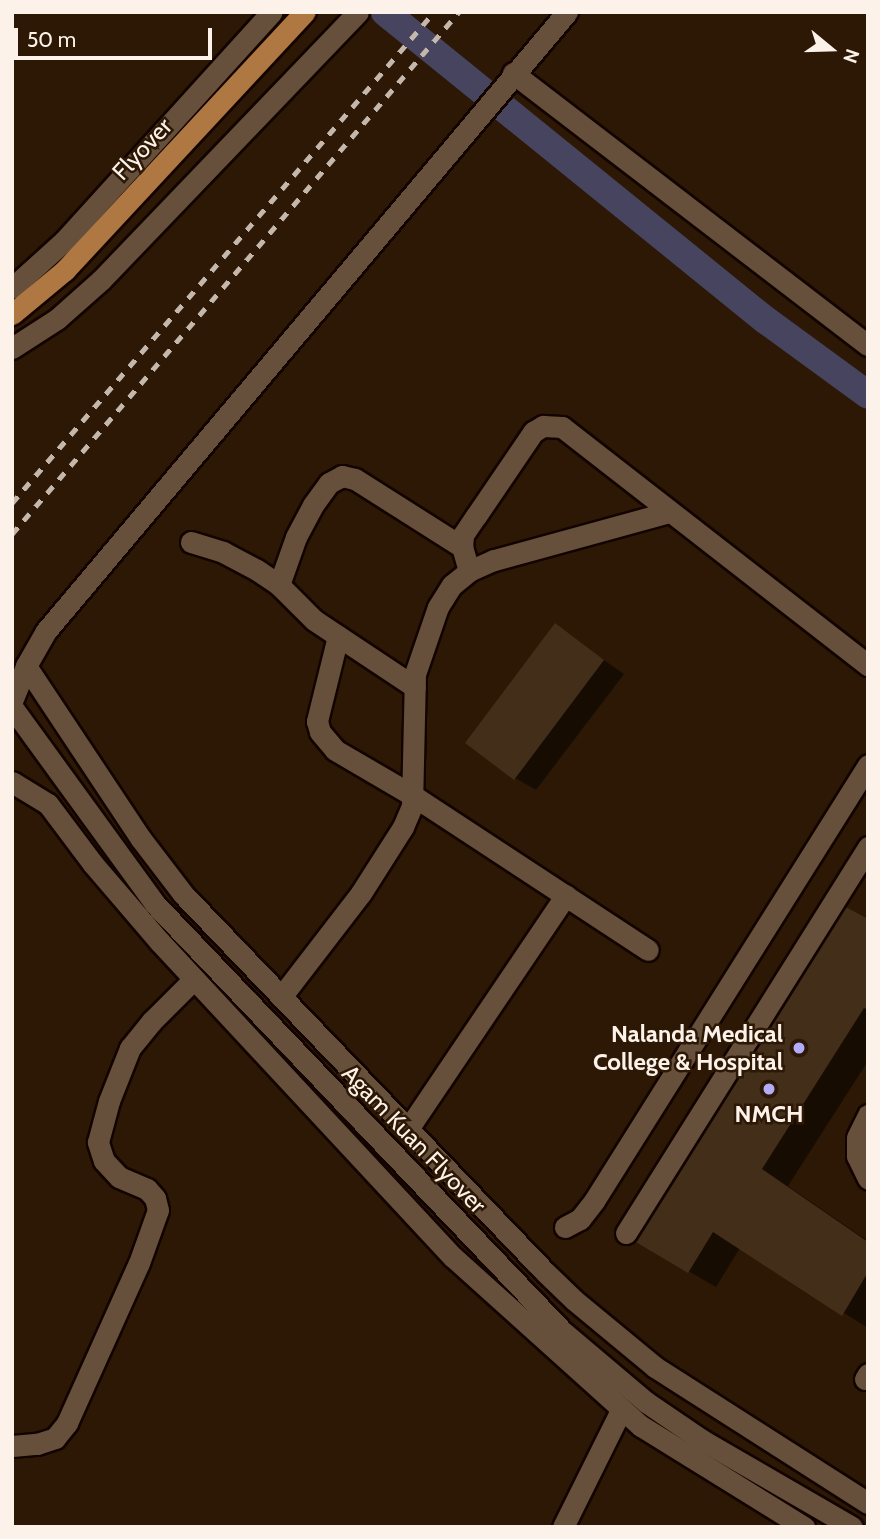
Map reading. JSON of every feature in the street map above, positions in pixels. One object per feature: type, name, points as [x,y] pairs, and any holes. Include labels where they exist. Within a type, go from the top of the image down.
[{"type":"main road","name":"Flyover","points":[[12,314],[65,270],[305,12]]},
{"type":"street","points":[[12,288],[64,241],[272,12]]},
{"type":"street","points":[[12,701],[26,666],[46,631],[567,12]]},
{"type":"street","points":[[12,348],[57,319],[101,280],[352,19]]},
{"type":"street","points":[[513,73],[868,345]]},
{"type":"street","points":[[469,571],[462,547],[463,536],[533,432],[543,425],[562,427],[580,438],[669,512],[868,665]]},
{"type":"street","points":[[279,585],[296,537],[313,505],[329,483],[342,476],[355,479],[462,547]]},
{"type":"street","points":[[281,997],[387,855],[407,817],[412,795],[415,674],[438,607],[452,584],[469,571],[517,552],[669,512]]},
{"type":"street","points":[[191,542],[223,552],[279,585],[314,620],[415,687]]},
{"type":"street","points":[[338,636],[317,721],[320,732],[335,750],[412,795],[648,950]]},
{"type":"street","points":[[26,666],[160,866],[281,997],[545,1272],[613,1334],[698,1397],[868,1503]]},
{"type":"street","name":"Agam Kuan Flyover","points":[[12,707],[155,904],[562,1331],[646,1402],[691,1433],[852,1527]]},
{"type":"street","points":[[565,1227],[580,1219],[594,1201],[868,765]]},
{"type":"street","points":[[12,782],[48,804],[93,864],[194,979],[453,1257],[621,1410],[659,1438],[804,1527]]},
{"type":"street","points":[[626,1233],[868,847]]},
{"type":"street","points":[[408,1129],[566,895]]},
{"type":"street","points":[[12,1446],[37,1444],[55,1438],[67,1423],[139,1262],[158,1210],[155,1198],[147,1189],[118,1177],[104,1161],[98,1142],[117,1075],[131,1048],[152,1021],[194,979]]},
{"type":"street","points":[[868,1115],[857,1138],[857,1156],[868,1179]]},
{"type":"street","points":[[562,1527],[621,1410]]},
{"type":"building","points":[[555,623],[604,660],[514,780],[465,743]]},
{"type":"building","name":"NMCH","points":[[844,906],[868,919],[868,1010],[864,1008],[762,1169],[868,1242],[868,1272],[842,1316],[713,1232],[688,1273],[629,1238]]},
{"type":"waterway","points":[[385,12],[767,321],[868,395]]},
{"type":"railway","points":[[12,503],[434,12]]},
{"type":"railway","points":[[12,534],[459,12]]},
{"type":"place","name":"Nalanda Medical College & Hospital","points":[[799,1048]]},
{"type":"place","name":"NMCH","points":[[769,1089]]}]
